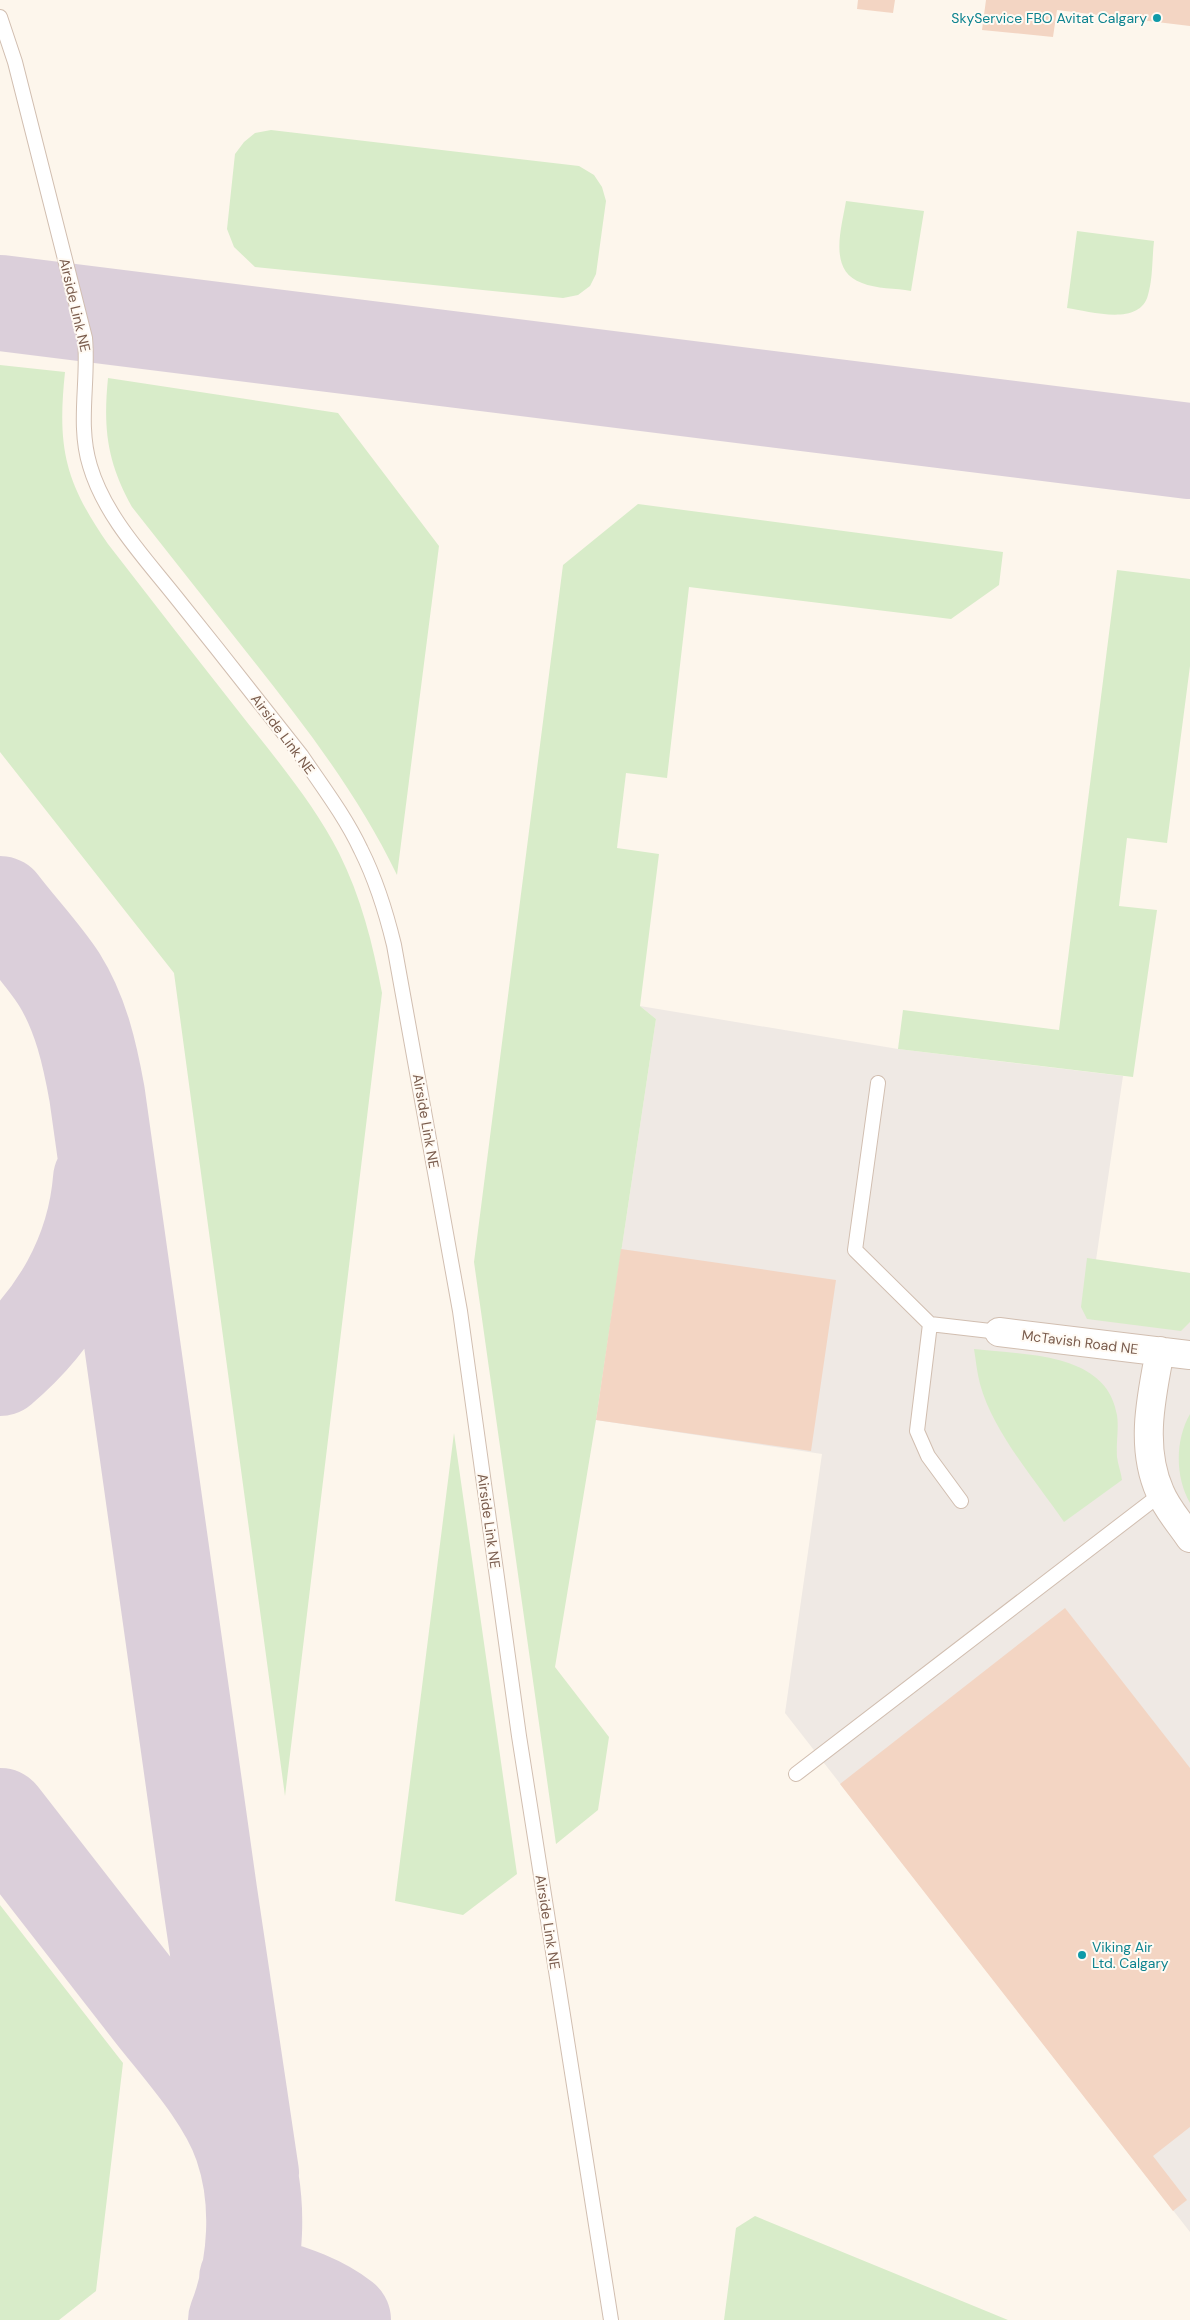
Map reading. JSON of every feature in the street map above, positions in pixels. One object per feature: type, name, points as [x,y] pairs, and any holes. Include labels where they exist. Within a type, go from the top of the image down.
[{"type":"street","name":"McTavish Road NE","points":[[999,1332],[1190,1355]]},
{"type":"street","points":[[1160,1351],[1148,1425],[1153,1472],[1161,1494],[1190,1538]]},
{"type":"lane","name":"Airside Link NE","points":[[0,17],[15,62],[85,338],[87,361],[83,422],[84,443],[98,489],[126,534],[322,785],[361,849],[386,912],[394,945],[460,1311],[519,1736],[611,2320]]},
{"type":"lane","points":[[878,1084],[855,1250],[930,1324],[999,1332]]},
{"type":"lane","points":[[930,1324],[917,1431],[928,1456],[961,1501]]},
{"type":"lane","points":[[796,1774],[1161,1494]]},
{"type":"shaded area","points":[[640,1006],[898,1049],[1123,1076],[1096,1260],[1190,1273],[1190,2232],[785,1713],[822,1454],[596,1420],[656,1019]]},
{"type":"green space","points":[[271,130],[579,166],[594,175],[602,187],[606,201],[596,274],[590,286],[578,295],[563,298],[255,267],[234,247],[227,229],[235,154],[244,142],[255,133]]},
{"type":"green space","points":[[846,201],[924,211],[911,291],[868,285],[851,277],[844,269],[839,247]]},
{"type":"green space","points":[[1077,231],[1154,241],[1151,282],[1143,305],[1135,311],[1113,315],[1067,308]]},
{"type":"green space","points":[[0,365],[65,372],[62,422],[64,443],[67,463],[82,502],[108,544],[282,766],[307,800],[329,835],[354,887],[370,939],[382,993],[285,1796],[174,973],[0,752]]},
{"type":"green space","points":[[108,378],[338,413],[439,546],[397,875],[366,817],[312,736],[132,507],[117,475],[109,445],[106,413]]},
{"type":"green space","points":[[638,504],[1003,552],[999,585],[951,619],[689,587],[667,778],[626,773],[617,848],[659,854],[640,1006],[656,1019],[596,1420],[555,1667],[609,1737],[598,1810],[556,1844],[474,1262],[563,565]]},
{"type":"green space","points":[[1117,570],[1190,579],[1190,666],[1167,843],[1127,838],[1119,906],[1157,910],[1133,1077],[898,1049],[903,1010],[1059,1030]]},
{"type":"green space","points":[[1087,1258],[1190,1273],[1190,1322],[1181,1331],[1087,1319],[1081,1307]]},
{"type":"green space","points":[[974,1349],[1060,1360],[1080,1368],[1097,1379],[1110,1394],[1117,1415],[1117,1457],[1122,1480],[1064,1522],[1016,1456],[995,1420],[980,1384]]},
{"type":"green space","points":[[1190,1414],[1190,1503],[1185,1493],[1179,1470],[1179,1447],[1185,1424]]},
{"type":"green space","points":[[454,1433],[517,1874],[463,1915],[395,1901]]},
{"type":"green space","points":[[0,1905],[123,2063],[96,2291],[59,2320],[0,2320]]},
{"type":"green space","points":[[755,2216],[1008,2320],[724,2320],[736,2228]]},
{"type":"building","points":[[858,0],[895,0],[893,13],[857,9]]},
{"type":"building","points":[[986,0],[1190,0],[1190,26],[1057,10],[1053,37],[982,30]]},
{"type":"building","points":[[621,1249],[836,1280],[811,1451],[596,1420]]},
{"type":"building","name":"Viking Air Ltd. Calgary","points":[[1065,1608],[1190,1768],[1190,2127],[1153,2156],[1187,2200],[1173,2211],[840,1784]]},
{"type":"taxiway","points":[[0,303],[1190,451]]},
{"type":"taxiway","points":[[0,904],[45,960],[67,992],[84,1035],[97,1094],[209,1891],[251,2173]]},
{"type":"taxiway","points":[[0,1368],[39,1329],[70,1284],[91,1233],[101,1179]]},
{"type":"taxiway","points":[[0,1816],[203,2076],[235,2127],[248,2166],[254,2210],[252,2255],[243,2299],[236,2320]]},
{"type":"taxiway","points":[[247,2279],[309,2300],[343,2320]]},
{"type":"place","name":"SkyService FBO Avitat Calgary","points":[[1157,18]]},
{"type":"place","name":"Viking Air Ltd. Calgary","points":[[1082,1955]]}]
